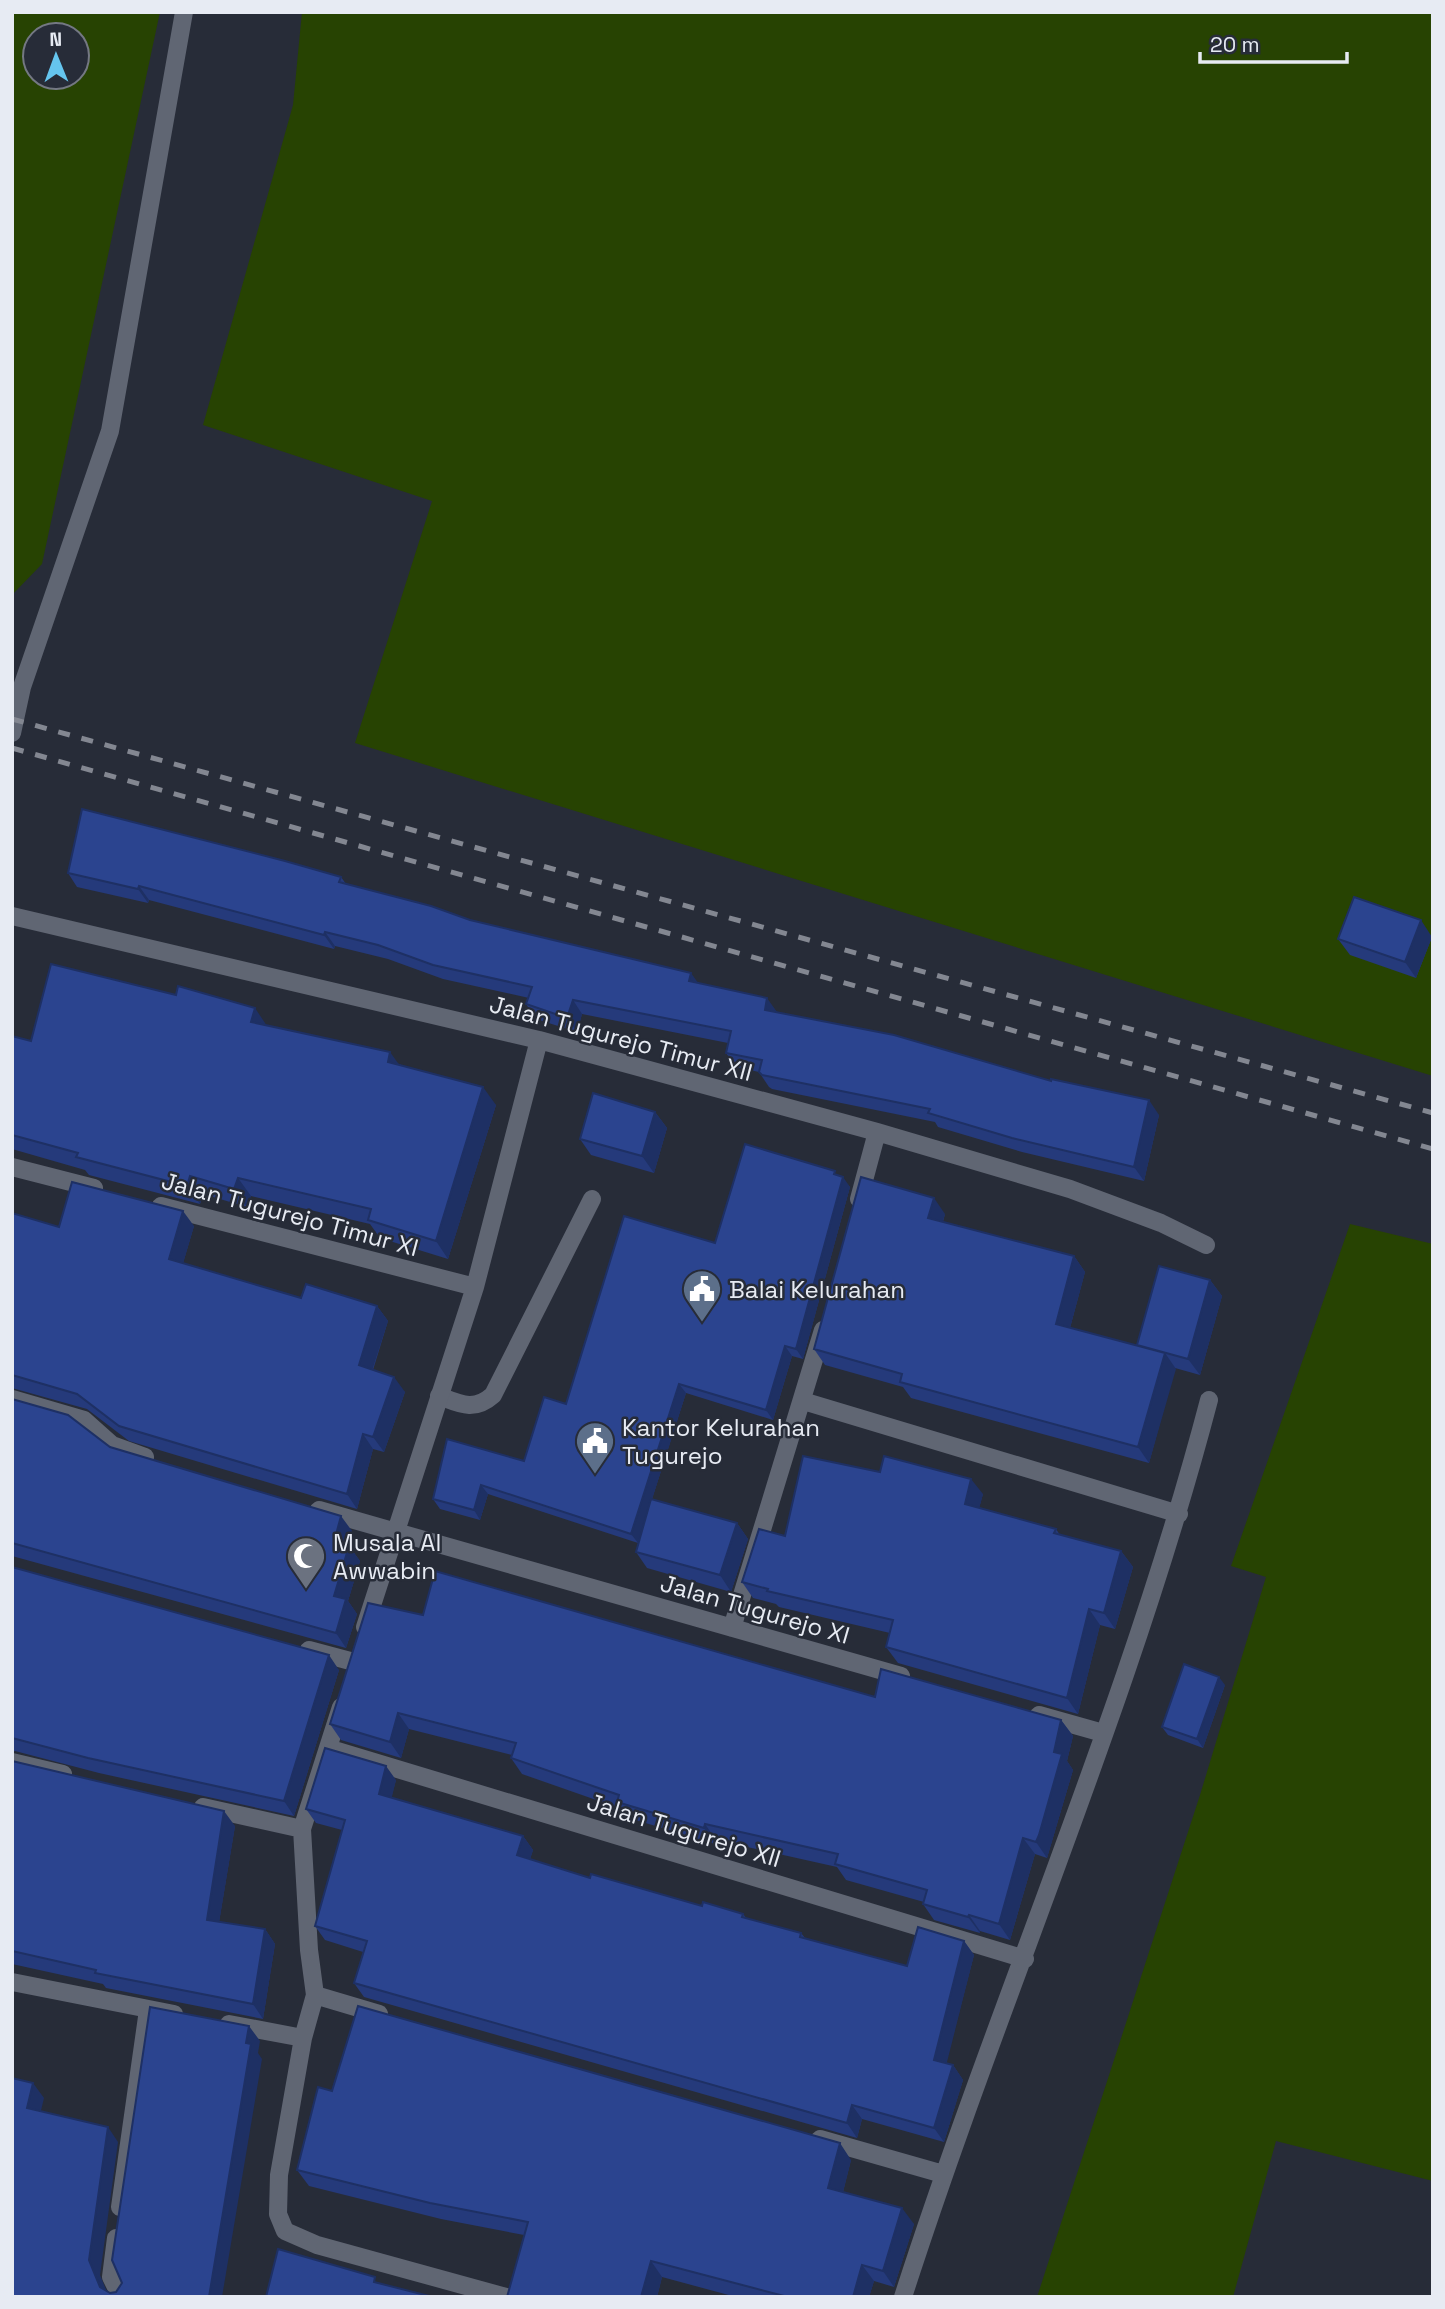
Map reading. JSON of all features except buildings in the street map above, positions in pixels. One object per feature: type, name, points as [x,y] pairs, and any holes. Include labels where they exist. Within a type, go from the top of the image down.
[{"type":"street","points":[[12,733],[17,681],[110,431],[184,12]]},
{"type":"street","name":"Jalan Tugurejo Timur XII","points":[[12,916],[539,1040],[877,1132],[1070,1189],[1161,1223],[1206,1245]]},
{"type":"street","points":[[506,2297],[317,2245],[285,2231],[278,2214],[279,2175],[303,2038],[315,1995],[309,1950],[302,1829],[394,1532],[475,1287],[539,1040]]},
{"type":"street","points":[[855,1213],[877,1132]]},
{"type":"street","points":[[12,1167],[118,1194]]},
{"type":"street","points":[[439,1396],[468,1406],[482,1405],[493,1395],[592,1199]]},
{"type":"street","name":"Jalan Tugurejo Timur XI","points":[[144,1201],[475,1287]]},
{"type":"street","points":[[732,1628],[803,1401],[829,1307]]},
{"type":"street","points":[[12,1399],[84,1420],[112,1445],[162,1463]]},
{"type":"street","points":[[903,2297],[943,2174],[1025,1959],[1179,1514],[1209,1400]]},
{"type":"street","points":[[803,1401],[1179,1514]]},
{"type":"street","name":"Jalan Tugurejo XI","points":[[304,1505],[918,1681]]},
{"type":"street","points":[[289,1644],[351,1675]]},
{"type":"street","points":[[1024,1711],[1103,1733]]},
{"type":"street","name":"Jalan Tugurejo XII","points":[[328,1748],[1025,1959]]},
{"type":"street","points":[[12,1762],[85,1781]]},
{"type":"street","points":[[187,1804],[302,1829]]},
{"type":"street","points":[[12,1982],[187,2017]]},
{"type":"street","points":[[315,1995],[394,2018]]},
{"type":"street","points":[[121,2297],[111,2277],[148,2010]]},
{"type":"street","points":[[212,2021],[303,2038]]},
{"type":"street","points":[[800,2133],[943,2174]]},
{"type":"green space","points":[[12,12],[160,12],[42,564],[12,595]]},
{"type":"green space","points":[[302,12],[1433,12],[1433,1076],[355,743],[432,501],[203,425],[293,105]]},
{"type":"green space","points":[[1350,1224],[1433,1244],[1433,2181],[1276,2141],[1233,2297],[1037,2297],[1200,1795],[1266,1577],[1231,1566]]},
{"type":"railway","points":[[12,719],[1433,1113]]},
{"type":"railway","points":[[12,748],[1433,1149]]},
{"type":"place","name":"Balai Kelurahan","points":[[702,1323]]},
{"type":"place","name":"Kantor Kelurahan Tugurejo","points":[[595,1475]]},
{"type":"place","name":"Musala Al Awwabin","points":[[306,1590]]}]
